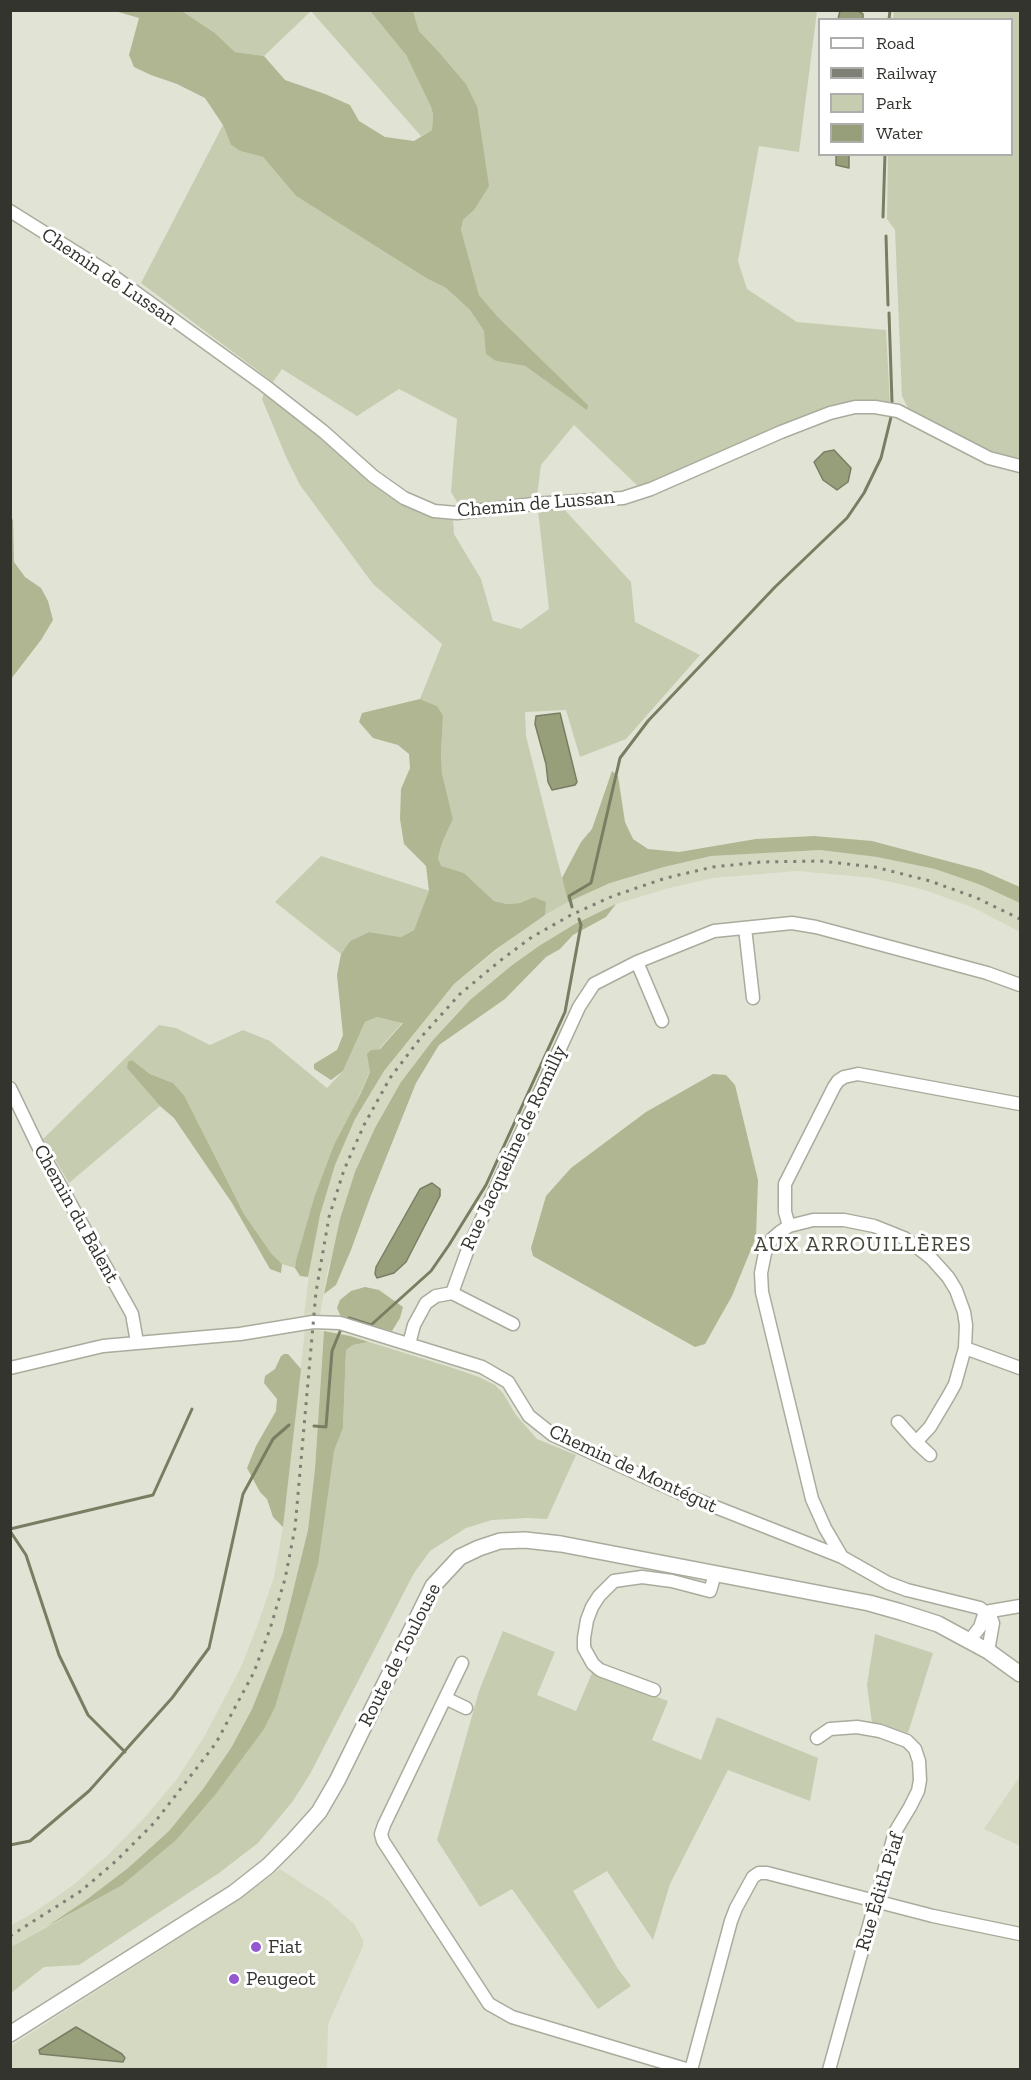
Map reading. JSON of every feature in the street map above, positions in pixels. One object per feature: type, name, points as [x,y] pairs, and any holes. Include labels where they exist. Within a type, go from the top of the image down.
[{"type":"main road","name":"Route de Toulouse","points":[[10,2034],[235,1892],[268,1866],[293,1841],[319,1812],[337,1781],[433,1586],[460,1557],[479,1548],[500,1541],[525,1540],[561,1544],[869,1603],[938,1624],[988,1650],[1020,1674]]},
{"type":"street","name":"Chemin de Lussan","points":[[10,211],[109,273],[264,385],[324,432],[373,477],[404,498],[434,510],[457,513],[533,504],[623,498],[651,489],[830,413],[855,407],[875,407],[898,411],[989,458],[1020,466]]},
{"type":"street","name":"Rue Jacqueline de Romilly","points":[[452,1293],[468,1249],[587,992],[594,984],[637,962],[714,931],[792,923],[816,927],[987,973],[1020,985]]},
{"type":"street","points":[[745,928],[753,998]]},
{"type":"street","points":[[637,962],[662,1021]]},
{"type":"street","points":[[789,1226],[784,1212],[785,1184],[838,1081],[858,1074],[1020,1104]]},
{"type":"street","name":"Chemin du Balent","points":[[10,1088],[37,1144],[132,1314],[136,1342]]},
{"type":"street","points":[[842,1557],[812,1499],[761,1282],[762,1262],[768,1246],[780,1232],[789,1226],[813,1220],[859,1222],[889,1231],[917,1247],[941,1268],[956,1290],[966,1325],[965,1347],[950,1395],[930,1427],[916,1442]]},
{"type":"street","points":[[409,1344],[414,1325],[426,1303],[435,1296],[452,1293],[513,1324]]},
{"type":"street","name":"Chemin de Montégut","points":[[10,1368],[103,1346],[240,1334],[302,1323],[326,1321],[340,1323],[482,1367],[508,1382],[529,1416],[553,1435],[680,1492],[842,1557],[888,1583],[907,1590],[971,1605],[986,1612]]},
{"type":"street","points":[[965,1347],[1020,1368]]},
{"type":"street","points":[[898,1422],[930,1455]]},
{"type":"street","points":[[654,1689],[600,1670],[593,1664],[584,1648],[587,1620],[592,1607],[614,1581],[642,1577],[672,1581],[710,1591],[715,1574]]},
{"type":"street","points":[[986,1612],[1020,1606]]},
{"type":"street","points":[[970,1640],[980,1627],[986,1612]]},
{"type":"street","points":[[986,1612],[993,1623],[988,1650]]},
{"type":"street","points":[[462,1663],[381,1834],[383,1841],[489,2004],[512,2017],[690,2070],[731,1921],[753,1877],[759,1873],[767,1873],[876,1902],[1020,1934]]},
{"type":"street","points":[[445,1698],[466,1708]]},
{"type":"street","name":"Rue Édith Piaf","points":[[817,1738],[830,1729],[857,1727],[880,1731],[907,1741],[915,1749],[919,1761],[920,1780],[918,1791],[895,1832],[828,2070]]},
{"type":"shaded area","points":[[115,11],[182,11],[215,33],[235,52],[264,56],[285,80],[350,105],[359,121],[385,137],[414,141],[432,130],[431,107],[406,55],[370,11],[413,11],[419,31],[466,84],[477,106],[489,186],[474,210],[463,220],[461,230],[479,295],[497,316],[588,405],[587,410],[525,366],[496,361],[486,354],[484,331],[470,310],[446,288],[426,278],[296,196],[263,157],[240,151],[231,145],[223,125],[205,98],[134,67],[129,55],[139,18]]},
{"type":"shaded area","points":[[10,515],[13,520],[14,562],[25,577],[41,588],[48,601],[53,620],[41,640],[11,679]]},
{"type":"shaded area","points":[[420,699],[437,706],[443,715],[442,773],[453,819],[438,858],[441,866],[464,873],[494,901],[507,904],[520,903],[534,897],[546,902],[545,915],[495,950],[454,984],[384,1071],[355,1119],[335,1165],[320,1215],[308,1277],[300,1276],[295,1268],[296,1261],[314,1198],[334,1145],[370,1072],[367,1054],[371,1050],[380,1049],[403,1023],[377,1017],[365,1022],[343,1071],[331,1080],[314,1069],[314,1064],[337,1050],[343,1035],[337,975],[341,954],[350,941],[369,932],[401,937],[414,930],[429,891],[426,866],[404,844],[400,819],[401,789],[410,768],[409,754],[398,745],[373,738],[359,722],[362,713]]},
{"type":"shaded area","points":[[612,771],[618,776],[625,822],[633,839],[648,849],[679,852],[756,839],[814,836],[872,841],[981,870],[1020,887],[1020,903],[981,885],[935,869],[877,857],[820,850],[711,856],[610,883],[568,902],[562,878],[581,842],[592,829]]},
{"type":"shaded area","points":[[820,850],[877,857],[935,869],[981,885],[1020,903],[1020,932],[974,908],[925,890],[873,878],[797,871],[713,878],[669,888],[616,904],[575,924],[511,966],[470,1000],[433,1040],[401,1082],[328,1268],[320,1316],[304,1315],[310,1265],[320,1215],[335,1165],[355,1119],[384,1071],[454,984],[528,925],[568,902],[610,883],[711,856]]},
{"type":"shaded area","points":[[616,904],[606,917],[573,935],[560,949],[546,957],[505,999],[439,1045],[416,1083],[336,1285],[324,1294],[340,1219],[355,1172],[375,1128],[401,1082],[433,1040],[470,1000],[511,966],[575,924]]},
{"type":"shaded area","points":[[132,1060],[150,1074],[173,1083],[184,1095],[244,1214],[271,1253],[282,1264],[281,1273],[270,1269],[232,1203],[174,1118],[160,1106],[127,1068],[128,1062]]},
{"type":"shaded area","points":[[713,1074],[726,1075],[735,1085],[758,1180],[756,1237],[732,1296],[705,1344],[695,1347],[533,1256],[531,1248],[546,1196],[571,1168],[646,1112]]},
{"type":"shaded area","points":[[365,1287],[379,1290],[403,1307],[400,1318],[392,1331],[342,1319],[337,1308],[340,1300],[351,1291]]},
{"type":"shaded area","points":[[305,1329],[324,1331],[315,1469],[308,1530],[283,1632],[252,1709],[231,1748],[203,1789],[169,1831],[128,1868],[86,1900],[11,1947],[10,1926],[72,1886],[107,1856],[145,1817],[177,1779],[204,1737],[241,1667],[274,1577],[283,1527]]},
{"type":"shaded area","points":[[324,1331],[369,1342],[353,1345],[346,1350],[343,1428],[334,1451],[318,1564],[275,1707],[264,1729],[215,1795],[176,1840],[121,1886],[46,1927],[128,1868],[169,1831],[203,1789],[231,1748],[252,1709],[283,1632],[308,1530],[315,1469]]},
{"type":"shaded area","points":[[284,1354],[288,1354],[301,1369],[283,1527],[273,1517],[267,1499],[260,1492],[247,1468],[256,1446],[276,1411],[277,1399],[264,1383],[265,1376],[275,1369]]},
{"type":"shaded area","points":[[1020,1776],[1020,1846],[984,1829]]},
{"type":"shaded area","points":[[280,1869],[327,1900],[354,1924],[363,1940],[363,1946],[328,2024],[327,2069],[11,2070],[11,2046],[232,1904]]},
{"type":"green space","points":[[182,11],[311,11],[264,56],[235,52],[215,33]]},
{"type":"green space","points":[[311,11],[370,11],[406,55],[431,107],[432,130],[421,136]]},
{"type":"green space","points":[[413,11],[817,11],[799,152],[759,146],[738,261],[747,289],[797,322],[886,330],[890,403],[854,403],[642,490],[574,425],[541,465],[537,496],[460,507],[451,492],[457,419],[399,389],[357,416],[282,369],[273,382],[141,283],[223,125],[231,145],[240,151],[263,157],[296,196],[426,278],[446,288],[470,310],[484,331],[486,342],[496,361],[525,366],[579,404],[588,405],[497,316],[479,295],[461,231],[463,220],[474,210],[477,106],[466,84],[419,31]]},
{"type":"green space","points":[[894,11],[1020,11],[1020,460],[990,451],[908,408],[902,396],[895,230],[887,219],[888,156],[1013,156],[1013,18],[893,18]]},
{"type":"green space","points":[[264,394],[324,439],[372,483],[405,504],[434,517],[453,518],[454,534],[481,579],[493,621],[521,629],[549,609],[538,510],[563,508],[631,582],[635,622],[700,655],[626,739],[580,757],[566,710],[525,712],[526,736],[568,902],[545,915],[545,902],[534,897],[520,903],[507,904],[494,901],[464,873],[441,867],[438,858],[453,819],[442,773],[443,715],[437,706],[420,699],[442,644],[373,584],[300,485],[262,399]]},
{"type":"green space","points":[[321,856],[430,891],[414,930],[401,937],[369,932],[350,941],[341,954],[275,902]]},
{"type":"green space","points":[[377,1017],[403,1022],[379,1049],[371,1050],[370,1071],[314,1198],[295,1268],[282,1264],[271,1253],[244,1214],[184,1095],[173,1083],[150,1074],[132,1060],[128,1068],[160,1106],[69,1183],[43,1139],[159,1025],[176,1028],[210,1045],[243,1030],[270,1041],[327,1088],[343,1071],[365,1022]]},
{"type":"green space","points":[[369,1342],[450,1367],[495,1385],[503,1393],[516,1415],[537,1439],[576,1455],[547,1519],[492,1520],[466,1528],[430,1551],[414,1573],[310,1774],[293,1801],[258,1843],[219,1873],[79,1965],[44,1967],[11,1993],[11,1947],[121,1886],[264,1729],[334,1451],[343,1428],[346,1350],[353,1345]]},
{"type":"green space","points":[[503,1631],[555,1652],[537,1695],[576,1711],[592,1673],[668,1701],[652,1740],[701,1760],[717,1717],[818,1758],[810,1801],[728,1770],[670,1884],[653,1940],[607,1871],[573,1891],[618,1969],[631,1986],[598,2009],[512,1889],[480,1907],[437,1840],[479,1691]]},
{"type":"green space","points":[[875,1634],[933,1653],[908,1733],[872,1723],[867,1685]]},
{"type":"water","points":[[840,11],[858,11],[863,14],[863,18],[838,18]]},
{"type":"water","points":[[836,156],[849,156],[849,168],[836,165]]},
{"type":"water","points":[[834,450],[851,468],[848,482],[837,490],[823,480],[814,462],[824,452]]},
{"type":"water","points":[[560,713],[577,782],[575,785],[552,790],[548,782],[546,764],[535,724],[536,716]]},
{"type":"water","points":[[432,1183],[440,1189],[440,1196],[406,1262],[394,1273],[377,1278],[376,1267],[420,1189]]},
{"type":"water","points":[[76,2027],[122,2054],[125,2058],[123,2062],[40,2054],[39,2050]]},
{"type":"waterway","points":[[889,18],[890,10]]},
{"type":"waterway","points":[[883,217],[885,156]]},
{"type":"waterway","points":[[886,236],[888,305]]},
{"type":"waterway","points":[[889,313],[892,402]]},
{"type":"waterway","points":[[572,907],[569,896],[591,883],[620,758],[648,721],[775,587],[847,518],[864,493],[881,458],[892,413]]},
{"type":"waterway","points":[[349,1318],[371,1325],[431,1271],[486,1185],[565,1012],[581,925],[579,919]]},
{"type":"waterway","points":[[314,1426],[326,1427],[332,1351],[341,1329]]},
{"type":"waterway","points":[[10,1529],[153,1495],[192,1409]]},
{"type":"waterway","points":[[10,1845],[30,1841],[89,1791],[172,1698],[209,1648],[243,1494],[273,1439],[289,1425]]},
{"type":"waterway","points":[[10,1531],[26,1555],[59,1655],[88,1715],[125,1752]]},
{"type":"railway","points":[[10,1936],[81,1891],[116,1861],[155,1822],[216,1743],[254,1672],[285,1579],[295,1528],[316,1292],[329,1217],[344,1170],[364,1125],[390,1078],[422,1036],[460,994],[532,937],[571,915],[613,896],[666,878],[713,867],[761,862],[820,861],[875,867],[930,881],[977,898],[1020,919]]},
{"type":"place","name":"Fiat","points":[[256,1947]]},
{"type":"place","name":"Peugeot","points":[[234,1979]]},
{"type":"district","name":"AUX ARROUILLÈRES","points":[[863,1245]]}]
